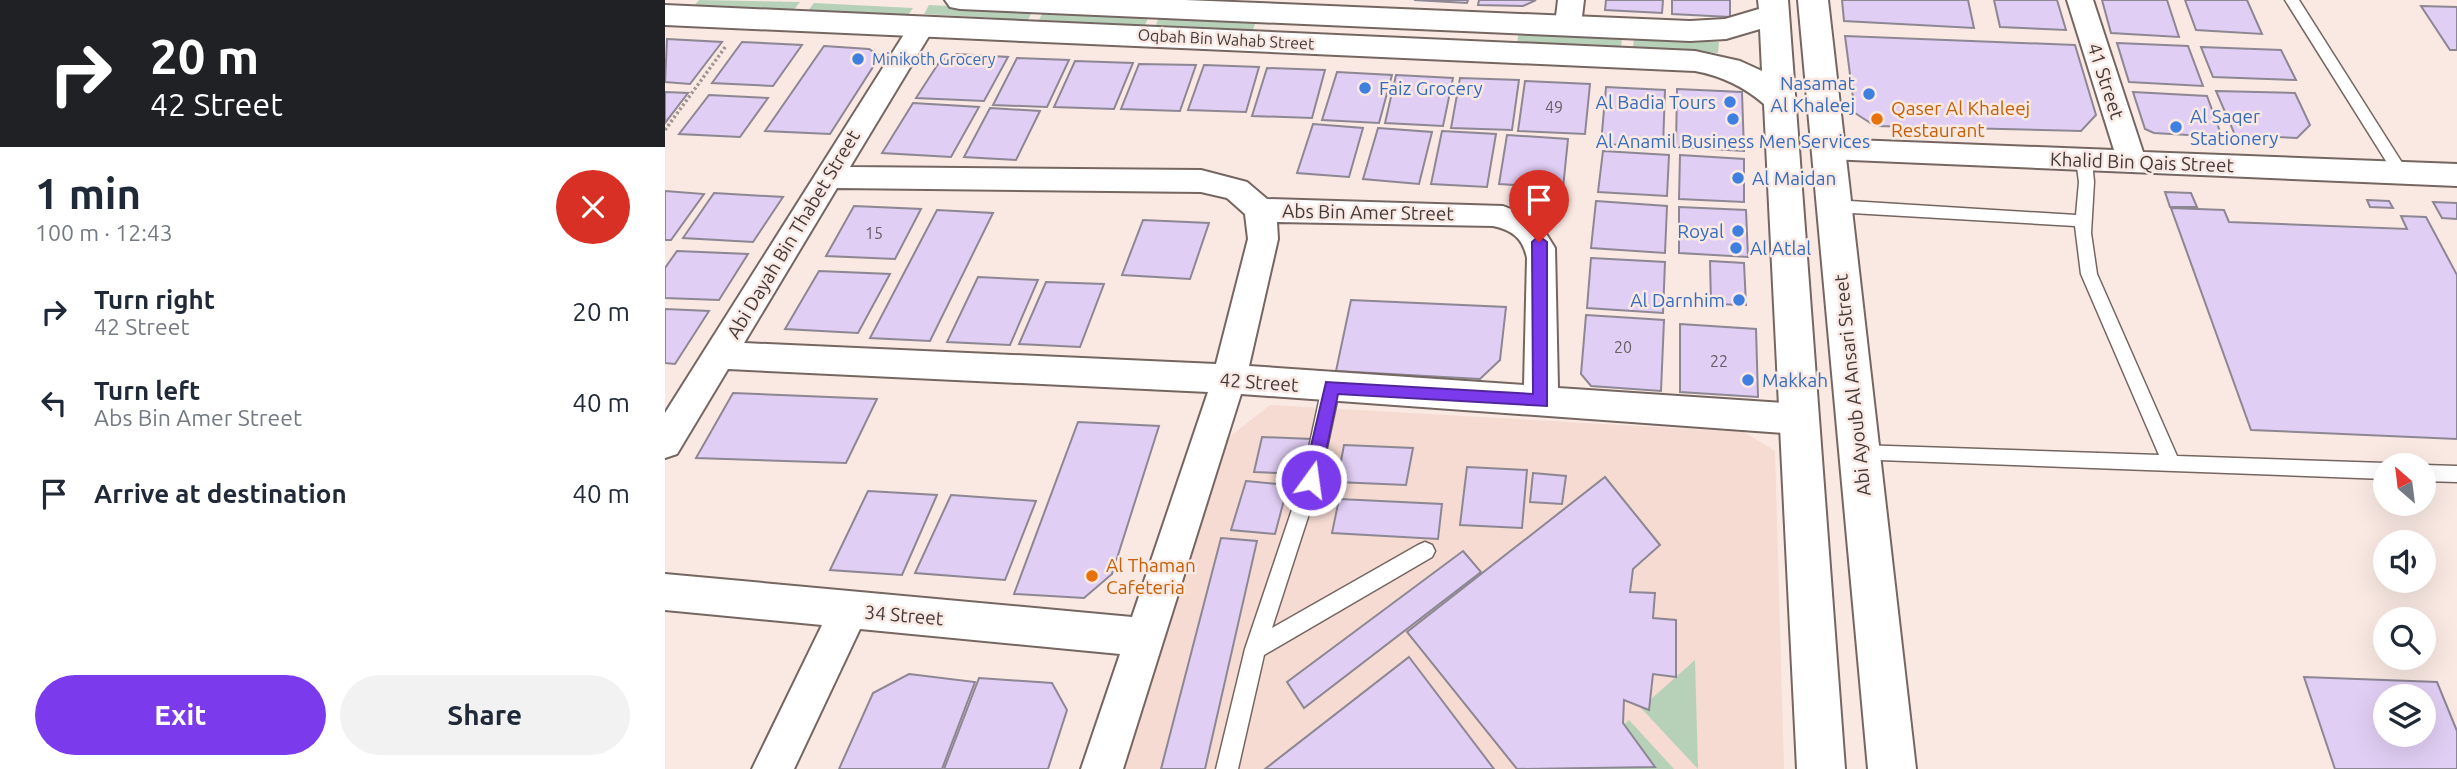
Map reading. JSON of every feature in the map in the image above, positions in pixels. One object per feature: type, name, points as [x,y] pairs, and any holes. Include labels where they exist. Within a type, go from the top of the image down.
[{"type":"street","name":"Oqbah Bin Wahab Street","points":[[960,0],[1440,18],[1569,12],[1708,31],[1744,26],[1773,7]]},
{"type":"street","name":"Abi Ayoub Al Ansari Street","points":[[1813,0],[1892,769]]},
{"type":"street","name":"41 Street","points":[[2080,0],[2132,162]]},
{"type":"street","points":[[1773,7],[1821,769]]},
{"type":"street","name":"Oqbah Bin Wahab Street","points":[[665,15],[1695,61],[1733,69],[1765,86],[1777,98]]},
{"type":"street","points":[[1383,46],[1399,38],[1432,34],[1440,28],[1440,18]]},
{"type":"street","name":"Abi Dayah Bin Thabet Street","points":[[665,443],[922,26]]},
{"type":"street","name":"Khalid Bin Qais Street","points":[[1828,149],[2457,175]]},
{"type":"street","name":"Abs Bin Amer Street","points":[[827,177],[1201,181],[1237,188],[1251,198],[1260,210],[1493,215],[1513,218],[1529,228],[1539,242],[1542,258],[1541,401]]},
{"type":"street","points":[[1102,769],[1230,379],[1263,239],[1264,225],[1260,210]]},
{"type":"street","name":"42 Street","points":[[719,355],[1230,379],[1798,419]]},
{"type":"street","name":"34 Street","points":[[665,592],[1144,637]]},
{"type":"street","points":[[773,769],[849,610]]},
{"type":"lane","points":[[2293,0],[2401,173]]},
{"type":"lane","points":[[2084,160],[2088,178],[2083,221],[2089,274],[2171,462]]},
{"type":"lane","points":[[1834,206],[2083,221]]},
{"type":"lane","points":[[1227,769],[1255,649],[1311,480],[1331,387]]},
{"type":"lane","points":[[1858,453],[2373,470]]},
{"type":"lane","points":[[2436,473],[2457,474]]},
{"type":"lane","points":[[1255,649],[1425,551]]},
{"type":"path","points":[[665,130],[746,18]]},
{"type":"shaded area","points":[[1270,405],[1744,432],[1775,451],[1784,769],[1119,769],[1214,449]]},
{"type":"green space","points":[[699,0],[800,2],[793,11],[693,7]]},
{"type":"green space","points":[[814,3],[913,8],[906,18],[807,12]]},
{"type":"green space","points":[[929,5],[1033,10],[1028,20],[924,14]]},
{"type":"green space","points":[[1044,10],[1149,16],[1145,25],[1039,20]]},
{"type":"green space","points":[[1159,16],[1256,21],[1253,30],[1156,25]]},
{"type":"green space","points":[[1519,32],[1622,38],[1621,48],[1517,42]]},
{"type":"green space","points":[[1634,37],[1719,42],[1718,53],[1633,48]]},
{"type":"green space","points":[[1695,660],[1698,769],[1641,708]]},
{"type":"green space","points":[[1629,720],[1674,769],[1576,769]]},
{"type":"building","points":[[1414,0],[1468,0],[1467,3]]},
{"type":"building","points":[[1479,0],[1536,0],[1523,6],[1478,5]]},
{"type":"building","points":[[1606,0],[1663,0],[1662,13],[1605,10]]},
{"type":"building","points":[[1672,0],[1730,0],[1730,17],[1672,14]]},
{"type":"building","points":[[1842,0],[1968,0],[1974,28],[1844,21]]},
{"type":"building","points":[[1994,0],[2057,0],[2066,30],[2000,27]]},
{"type":"building","points":[[2102,0],[2167,0],[2179,37],[2111,33]]},
{"type":"building","points":[[2185,0],[2247,0],[2262,34],[2196,30]]},
{"type":"building","points":[[2421,6],[2457,7],[2457,50],[2450,50]]},
{"type":"building","points":[[1845,36],[2075,45],[2096,115],[2081,131],[1875,126],[1855,113]]},
{"type":"building","points":[[667,39],[722,42],[690,84],[665,82]]},
{"type":"building","points":[[742,42],[802,45],[773,86],[712,83]]},
{"type":"building","points":[[2117,43],[2188,46],[2203,86],[2129,82]]},
{"type":"building","points":[[824,46],[869,49],[880,56],[830,134],[765,131]]},
{"type":"building","points":[[2201,47],[2281,50],[2296,80],[2213,77]]},
{"type":"building","points":[[957,54],[1008,57],[984,101],[916,98],[940,61]]},
{"type":"building","points":[[1017,58],[1069,60],[1047,107],[993,105]]},
{"type":"building","points":[[1075,61],[1133,63],[1114,109],[1054,107]]},
{"type":"building","points":[[1139,64],[1196,65],[1180,111],[1121,109]]},
{"type":"building","points":[[1204,65],[1259,67],[1246,112],[1188,110]]},
{"type":"building","points":[[1267,68],[1325,70],[1312,118],[1252,116]]},
{"type":"building","points":[[1337,72],[1392,75],[1379,123],[1322,120]]},
{"type":"building","points":[[1396,75],[1453,78],[1443,126],[1385,123]]},
{"type":"building","points":[[1460,78],[1519,80],[1512,130],[1451,128]]},
{"type":"building","points":[[1525,81],[1590,84],[1585,134],[1518,131]]},
{"type":"building","points":[[1606,87],[1665,90],[1663,147],[1601,144]]},
{"type":"building","points":[[1677,89],[1742,92],[1744,151],[1676,147]]},
{"type":"building","points":[[2216,91],[2295,93],[2310,125],[2297,138],[2235,135]]},
{"type":"building","points":[[665,92],[688,93],[665,123]]},
{"type":"building","points":[[2133,92],[2207,96],[2222,137],[2154,133],[2145,129]]},
{"type":"building","points":[[709,95],[768,98],[740,137],[679,134]]},
{"type":"building","points":[[913,103],[979,107],[951,157],[882,153]]},
{"type":"building","points":[[990,108],[1040,111],[1016,160],[964,157]]},
{"type":"building","points":[[1313,124],[1363,128],[1349,177],[1297,173]]},
{"type":"building","points":[[1378,128],[1432,132],[1419,184],[1363,179]]},
{"type":"building","points":[[1442,131],[1496,134],[1487,187],[1431,184]]},
{"type":"building","points":[[1507,135],[1568,139],[1563,188],[1499,184]]},
{"type":"building","points":[[1603,151],[1669,155],[1667,196],[1598,192]]},
{"type":"building","points":[[1680,155],[1744,159],[1744,202],[1679,199]]},
{"type":"building","points":[[665,191],[704,194],[671,240],[665,240]]},
{"type":"building","points":[[2165,192],[2191,193],[2197,207],[2170,207]]},
{"type":"building","points":[[714,193],[783,197],[753,242],[683,238]]},
{"type":"building","points":[[2367,200],[2389,201],[2393,208],[2370,207]]},
{"type":"building","points":[[1596,201],[1667,206],[1665,253],[1591,248]]},
{"type":"building","points":[[2433,202],[2457,203],[2457,219],[2442,218]]},
{"type":"building","points":[[854,206],[921,209],[895,259],[826,256]]},
{"type":"building","points":[[1679,207],[1746,210],[1748,257],[1679,253]]},
{"type":"building","points":[[2171,208],[2224,210],[2229,222],[2407,229],[2401,216],[2426,217],[2457,275],[2457,439],[2251,430]]},
{"type":"building","points":[[937,210],[993,213],[930,341],[870,338]]},
{"type":"building","points":[[1143,220],[1209,223],[1190,279],[1122,275]]},
{"type":"building","points":[[677,251],[748,254],[719,300],[665,298],[665,268]]},
{"type":"building","points":[[1591,258],[1665,262],[1663,313],[1587,308]]},
{"type":"building","points":[[1710,261],[1744,263],[1746,305],[1711,304]]},
{"type":"building","points":[[819,271],[890,274],[858,333],[785,329]]},
{"type":"building","points":[[978,277],[1038,280],[1010,345],[947,342]]},
{"type":"building","points":[[1046,282],[1104,284],[1080,347],[1019,344]]},
{"type":"building","points":[[1351,300],[1506,307],[1500,360],[1480,379],[1336,371]]},
{"type":"building","points":[[665,309],[709,311],[675,364],[665,363]]},
{"type":"building","points":[[1586,315],[1664,320],[1661,391],[1591,386],[1581,374]]},
{"type":"building","points":[[1680,324],[1756,329],[1758,397],[1680,392]]},
{"type":"building","points":[[733,393],[877,399],[846,463],[696,458]]},
{"type":"building","points":[[1078,422],[1159,426],[1112,574],[1084,598],[1014,594]]},
{"type":"building","points":[[1262,437],[1312,439],[1305,474],[1254,472]]},
{"type":"building","points":[[1344,445],[1413,448],[1406,485],[1337,482]]},
{"type":"building","points":[[1467,467],[1527,470],[1522,528],[1460,525]]},
{"type":"building","points":[[1533,473],[1566,476],[1562,504],[1530,502]]},
{"type":"building","points":[[1605,477],[1660,545],[1633,569],[1630,592],[1655,593],[1653,618],[1676,620],[1676,677],[1653,674],[1649,710],[1624,700],[1623,723],[1655,767],[1517,769],[1407,632]]},
{"type":"building","points":[[1246,481],[1288,485],[1275,534],[1231,530]]},
{"type":"building","points":[[868,491],[937,495],[902,575],[830,570]]},
{"type":"building","points":[[951,495],[1036,501],[1005,580],[915,573]]},
{"type":"building","points":[[1339,499],[1442,504],[1438,539],[1332,533]]},
{"type":"building","points":[[1221,538],[1257,541],[1205,769],[1161,769]]},
{"type":"building","points":[[1463,551],[1481,572],[1304,708],[1287,682]]},
{"type":"building","points":[[1409,657],[1494,769],[1265,769]]},
{"type":"building","points":[[909,674],[975,682],[942,769],[839,769],[873,693]]},
{"type":"building","points":[[2304,677],[2437,682],[2457,731],[2457,769],[2335,769]]},
{"type":"building","points":[[979,678],[1052,683],[1067,710],[1048,769],[944,769]]},
{"type":"place","name":"Minikoth Grocery","points":[[858,59]]},
{"type":"place","name":"Faiz Grocery","points":[[1365,88]]},
{"type":"place","name":"Nasamat Al Khaleej","points":[[1869,94]]},
{"type":"place","name":"Al Badia Tours","points":[[1730,102]]},
{"type":"place","name":"Al Anamil Business Men Services","points":[[1733,119]]},
{"type":"place","name":"Qaser Al Khaleej Restaurant","points":[[1877,119]]},
{"type":"place","name":"Al Saqer Stationery","points":[[2176,127]]},
{"type":"place","name":"Al Maidan","points":[[1738,178]]},
{"type":"place","name":"Royal","points":[[1738,231]]},
{"type":"place","name":"Al Atlal","points":[[1736,248]]},
{"type":"place","name":"Al Darnhim","points":[[1739,300]]},
{"type":"place","name":"Makkah","points":[[1748,380]]},
{"type":"place","name":"Al Thaman Cafeteria","points":[[1092,576]]},
{"type":"route","points":[[1311,480],[1322,440],[1331,387],[1541,401],[1542,258],[1539,242]]}]
